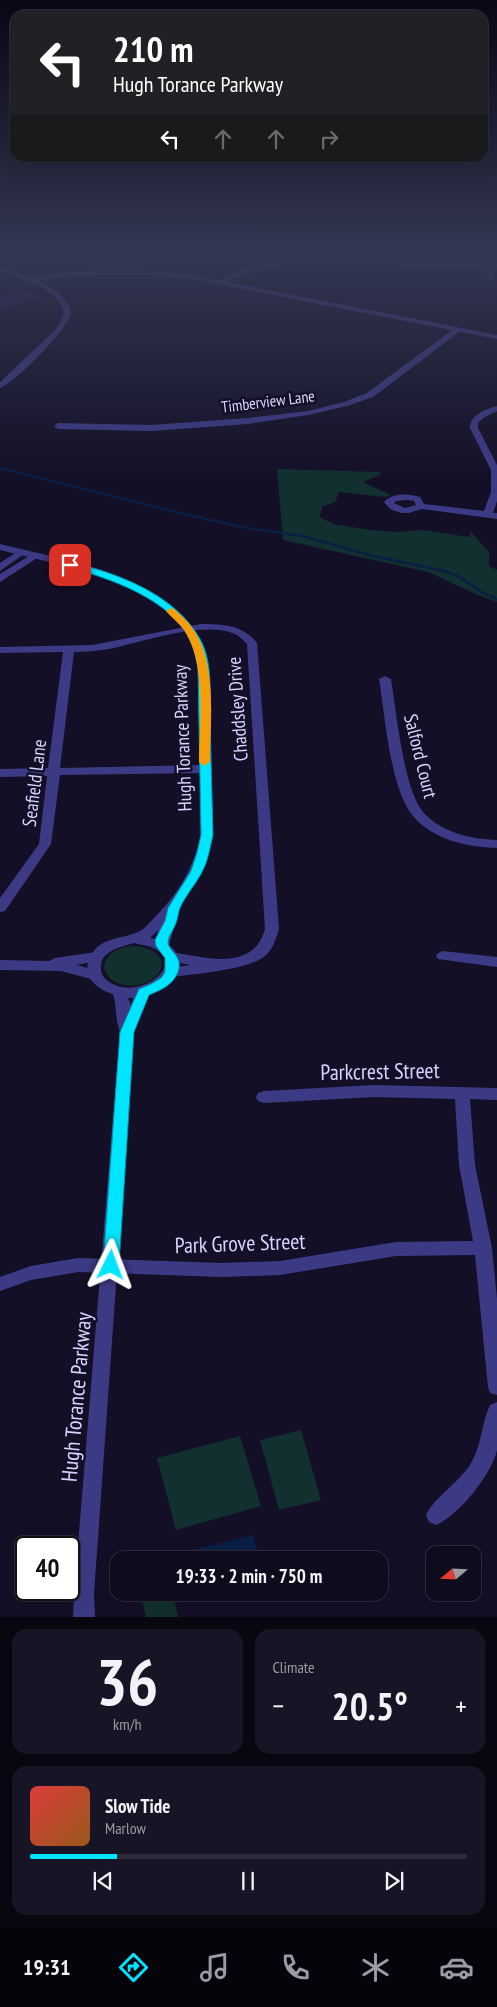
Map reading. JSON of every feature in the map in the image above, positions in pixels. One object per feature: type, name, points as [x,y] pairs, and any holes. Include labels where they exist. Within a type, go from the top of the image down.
[{"type":"street","points":[[0,386],[59,329]]},
{"type":"street","name":"Timberview Lane","points":[[58,426],[151,428],[248,421],[308,413],[346,404],[374,393],[458,329]]},
{"type":"street","points":[[461,329],[497,336]]},
{"type":"street","points":[[420,506],[492,516],[496,492],[495,470],[474,428],[474,423],[480,416],[497,408]]},
{"type":"street","name":"Hugh Torance Parkway","points":[[0,547],[88,569],[132,586],[167,607],[189,629],[196,640],[204,667],[204,769],[207,835],[203,853],[196,871],[174,908],[146,934],[136,939],[112,944],[102,950],[96,957]]},
{"type":"street","points":[[0,568],[20,553]]},
{"type":"street","points":[[0,580],[34,556]]},
{"type":"street","name":"Chaddsley Drive","points":[[0,650],[102,647],[211,626],[235,630],[249,637],[253,649],[272,929],[268,945],[258,955],[244,961],[171,972]]},
{"type":"street","name":"Seafield Lane","points":[[0,908],[45,844],[69,649]]},
{"type":"street","name":"Salford Court","points":[[385,679],[404,779],[414,810],[428,823],[449,834],[468,840],[497,844]]},
{"type":"street","points":[[0,773],[204,769]]},
{"type":"street","name":"Hugh Torance Parkway","points":[[171,972],[173,964],[162,940],[171,921],[174,908]]},
{"type":"street","name":"Hugh Torance Parkway","points":[[136,939],[155,942],[167,952]]},
{"type":"street","name":"Chaddsley Drive","points":[[167,952],[218,966]]},
{"type":"street","points":[[442,956],[497,962]]},
{"type":"street","points":[[50,965],[60,961],[96,957],[93,966],[95,975],[100,982],[119,992],[143,992],[156,988],[165,981],[171,972]]},
{"type":"street","points":[[0,965],[50,965],[87,971],[95,975]]},
{"type":"street","name":"Hugh Torance Parkway","points":[[119,992],[124,1007],[123,1021],[127,1032]]},
{"type":"street","name":"Hugh Torance Parkway","points":[[84,1617],[84,1594],[111,1265],[127,1032],[143,992]]},
{"type":"street","name":"Parkcrest Street","points":[[264,1098],[374,1091],[497,1094]]},
{"type":"street","points":[[462,1093],[467,1165],[483,1248],[497,1386]]},
{"type":"street","name":"Park Grove Street","points":[[0,1284],[31,1272],[78,1265],[222,1270],[280,1268],[396,1249],[483,1248]]},
{"type":"street","points":[[436,1515],[465,1488],[478,1471],[490,1444],[497,1411]]},
{"type":"green space","points":[[277,469],[380,472],[380,475],[363,482],[391,495],[385,497],[339,492],[335,502],[322,507],[320,517],[333,524],[370,530],[399,532],[422,530],[469,537],[471,532],[489,552],[489,566],[497,570],[497,602],[428,572],[283,540]]},
{"type":"green space","points":[[131,946],[146,948],[156,953],[161,960],[161,968],[157,976],[149,982],[138,985],[117,983],[109,977],[104,969],[109,955],[121,948]]},
{"type":"green space","points":[[301,1430],[321,1500],[279,1510],[260,1440]]},
{"type":"green space","points":[[240,1436],[261,1506],[176,1530],[157,1458]]},
{"type":"green space","points":[[142,1601],[175,1601],[178,1617],[146,1617]]},
{"type":"water","points":[[253,1535],[257,1551],[191,1551]]},
{"type":"waterway","points":[[0,468],[184,514],[247,528],[303,536],[369,555],[444,571],[458,576],[481,592],[497,599]]},
{"type":"slow traffic","points":[[171,611],[189,629],[196,640],[204,667],[204,762]]},
{"type":"route","points":[[70,565],[112,577],[150,595],[167,607],[189,629],[196,640],[204,667],[204,769],[207,835],[196,871],[174,908],[171,921],[162,940],[162,946],[168,951],[173,964],[171,972],[165,981],[156,988],[143,992],[127,1032],[119,1122],[111,1265]]}]
